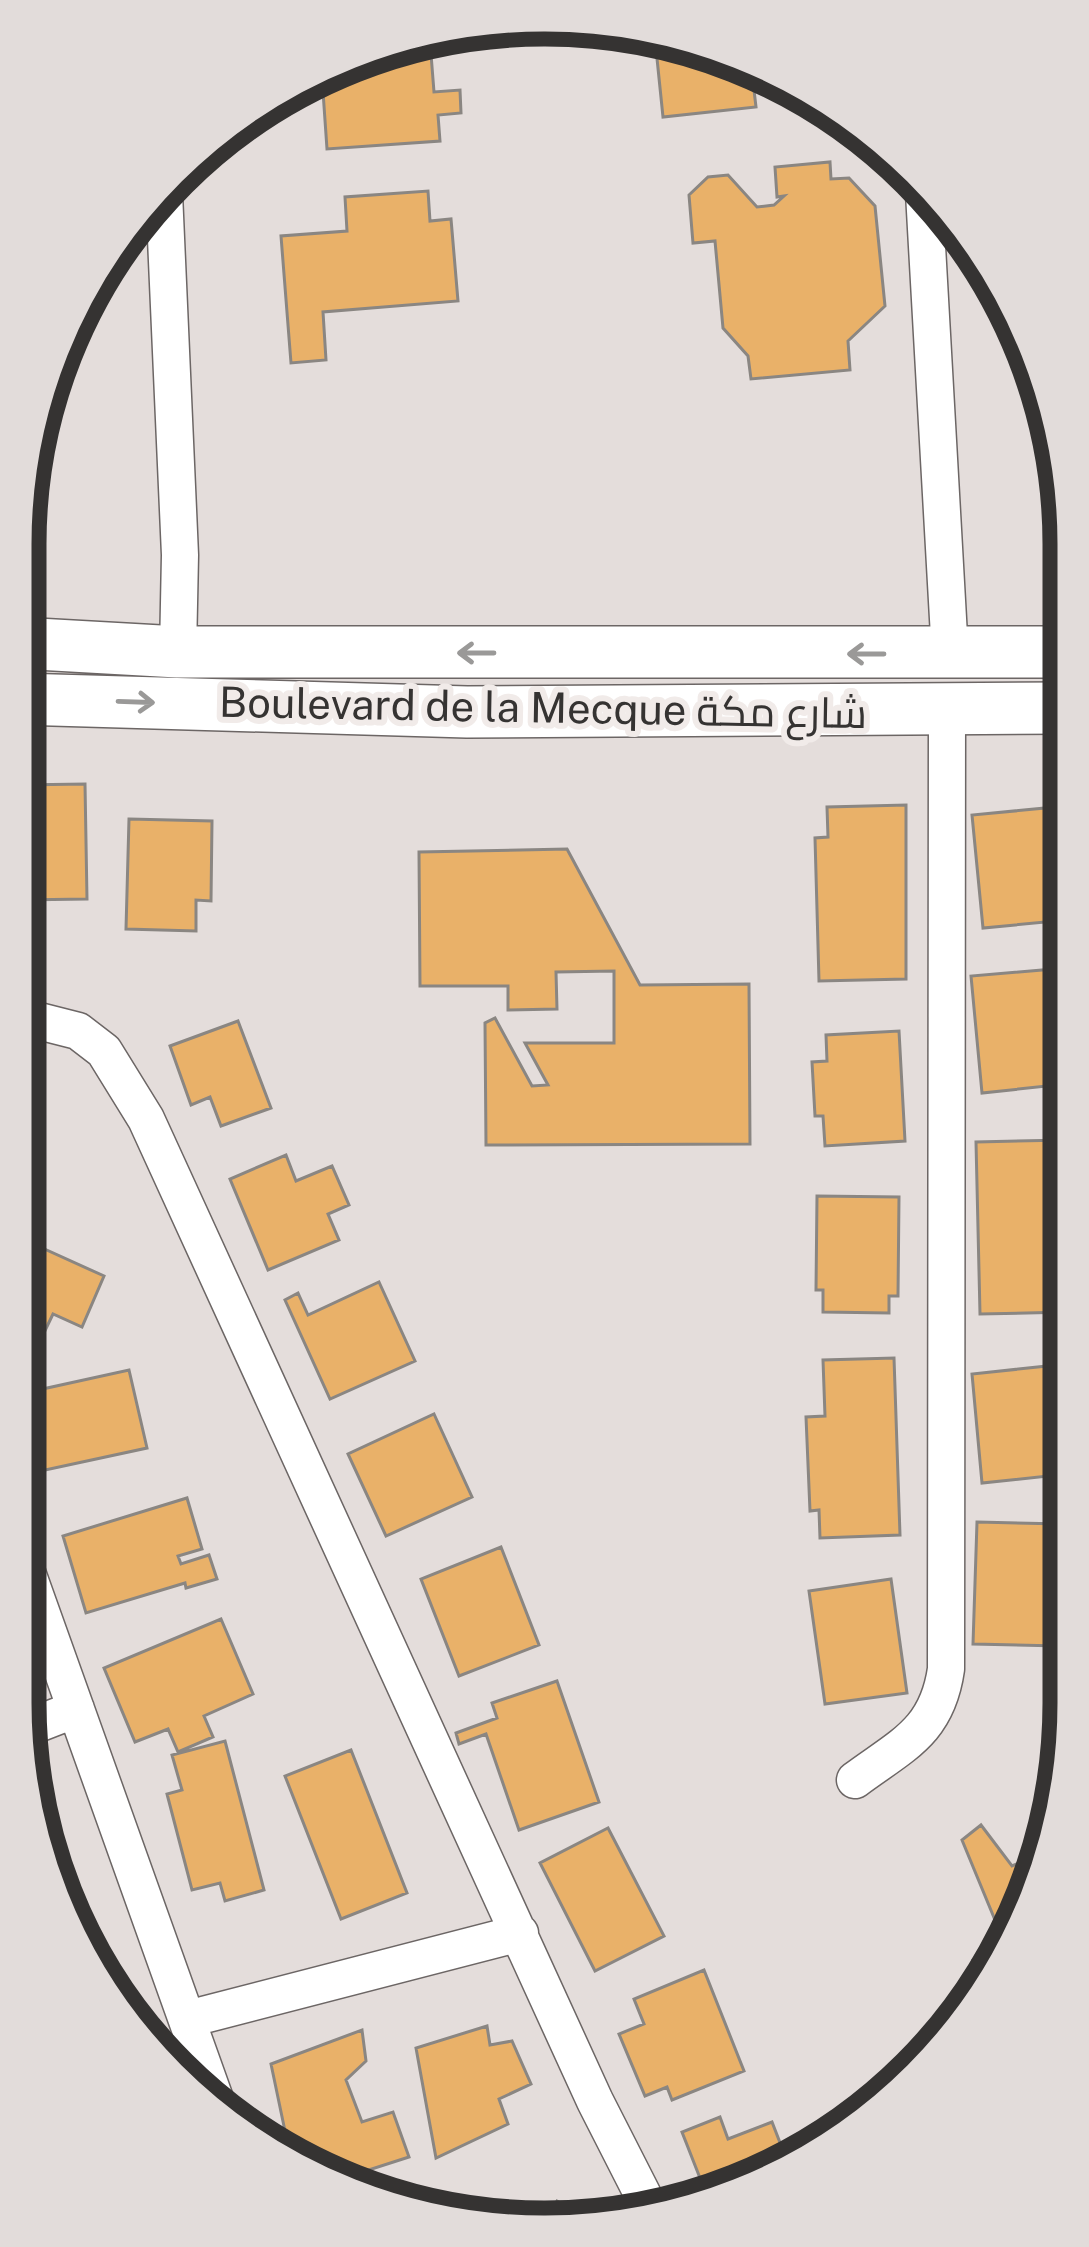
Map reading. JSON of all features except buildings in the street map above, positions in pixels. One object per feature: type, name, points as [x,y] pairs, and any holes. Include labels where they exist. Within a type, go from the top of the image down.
[{"type":"main road","name":"Boulevard de la Mecque شارع مكة","points":[[39,644],[178,652],[1050,652]]},
{"type":"main road","name":"Boulevard de la Mecque شارع مكة","points":[[39,699],[467,712],[1050,708]]},
{"type":"street","points":[[165,210],[180,555],[178,652]]},
{"type":"street","points":[[925,211],[950,654]]},
{"type":"street","points":[[855,1780],[927,1726],[942,1697],[946,1669],[947,710]]},
{"type":"street","points":[[39,1021],[78,1031],[104,1051],[146,1119],[596,2102],[644,2198]]},
{"type":"street","points":[[39,1606],[209,2081]]},
{"type":"street","points":[[40,1723],[76,1709]]},
{"type":"street","points":[[188,2019],[520,1933]]}]
